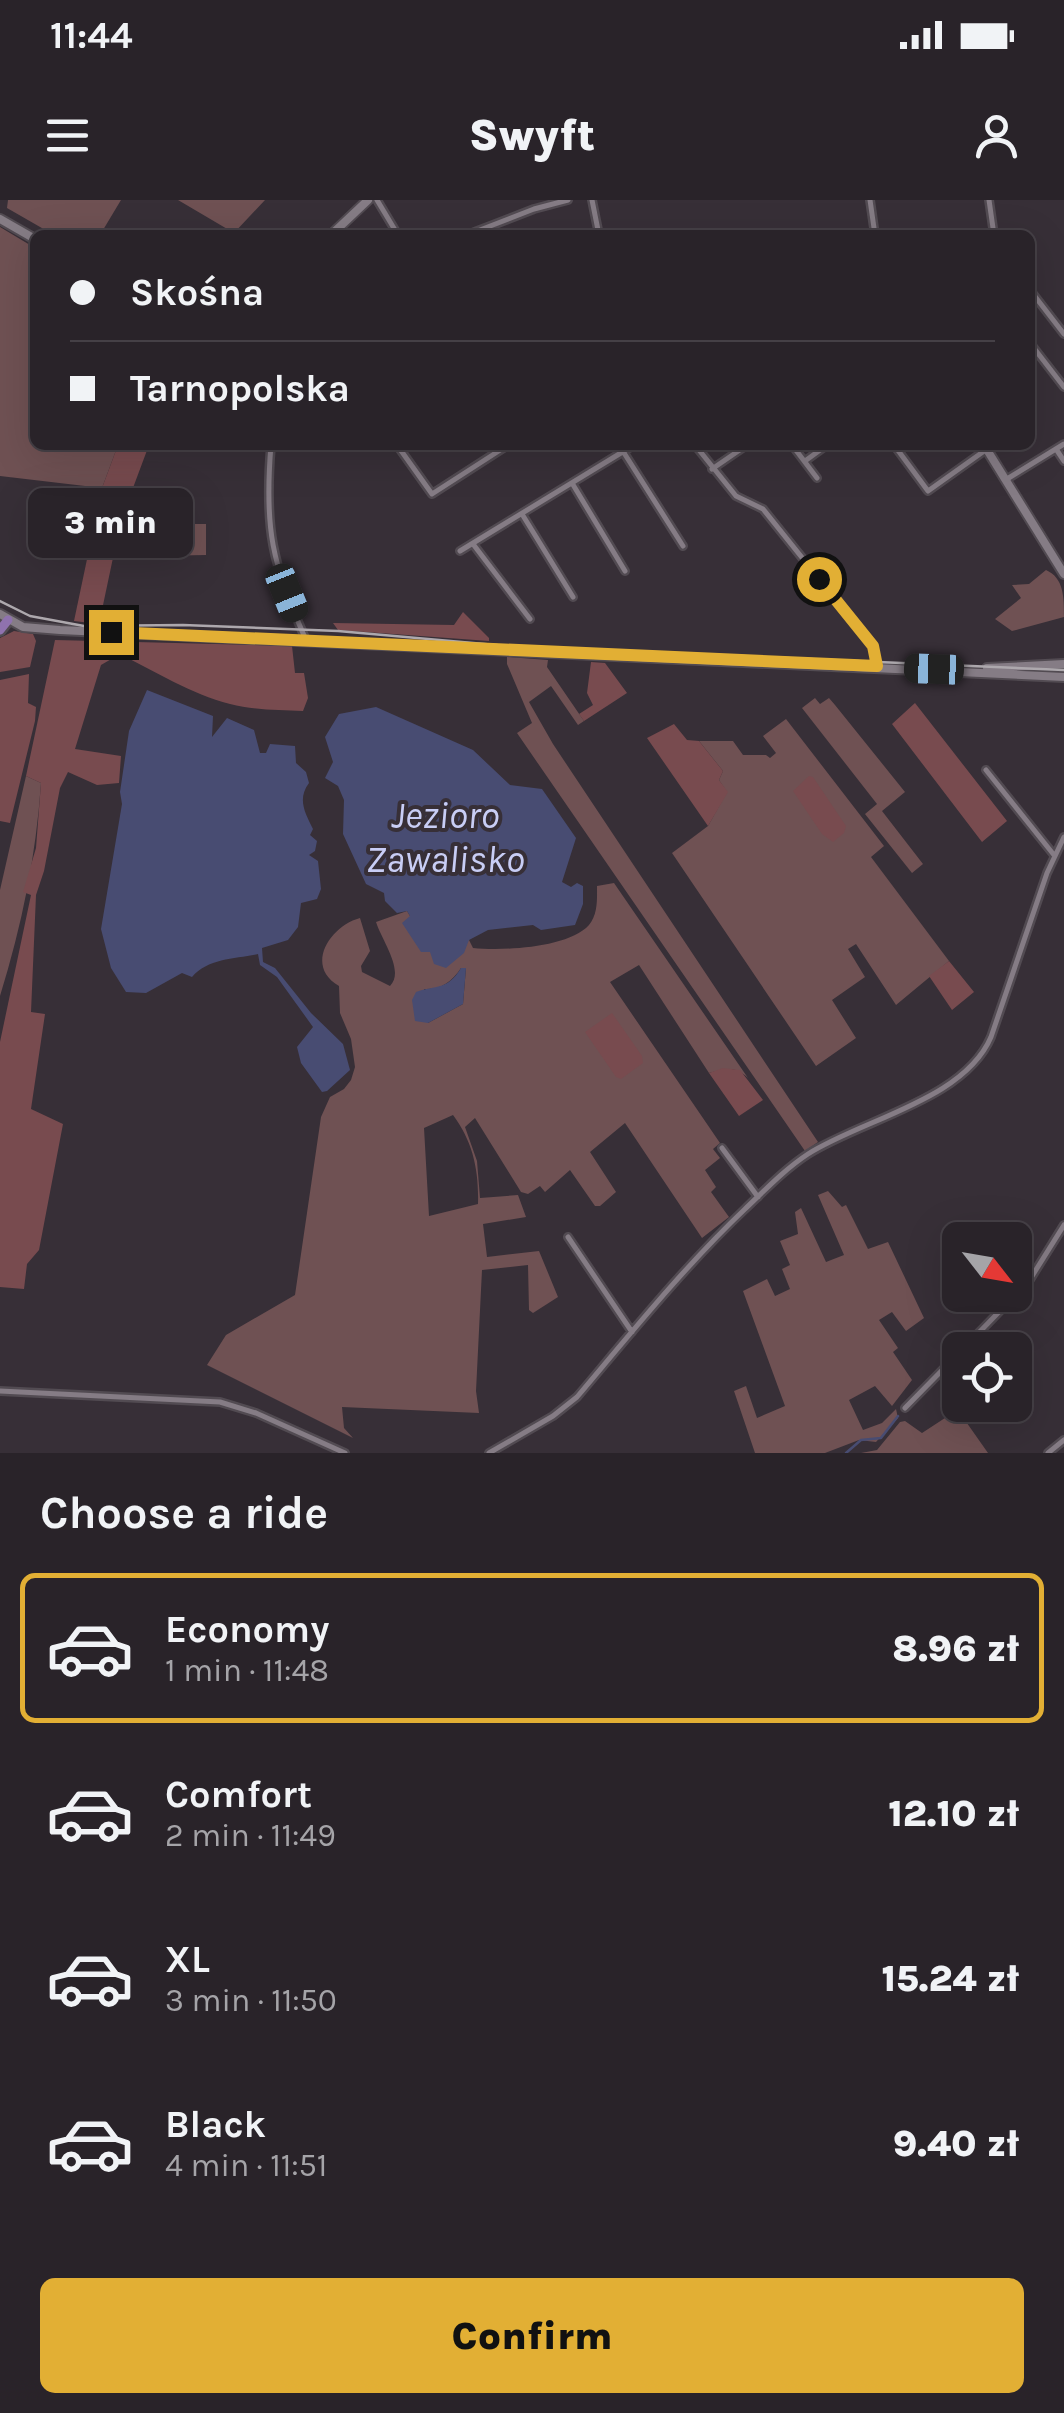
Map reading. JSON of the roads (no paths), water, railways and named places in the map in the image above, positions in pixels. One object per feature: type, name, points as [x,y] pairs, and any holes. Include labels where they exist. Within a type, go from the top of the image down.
[{"type":"main road","points":[[336,230],[368,200]]},
{"type":"main road","points":[[0,219],[30,236]]},
{"type":"main road","points":[[987,450],[1064,574]]},
{"type":"main road","points":[[0,630],[8,619],[60,630],[1064,677]]},
{"type":"main road","points":[[963,670],[1064,664]]},
{"type":"street","points":[[376,200],[395,230]]},
{"type":"street","points":[[480,230],[568,200]]},
{"type":"street","points":[[592,200],[598,230]]},
{"type":"street","points":[[870,200],[875,230]]},
{"type":"street","points":[[989,200],[993,230]]},
{"type":"street","points":[[1035,296],[1064,334]]},
{"type":"street","points":[[1035,350],[1064,387]]},
{"type":"street","points":[[1006,479],[1064,444]]},
{"type":"street","points":[[1056,449],[1064,461]]},
{"type":"street","points":[[271,450],[271,548],[306,641]]},
{"type":"street","points":[[401,450],[432,494],[500,450]]},
{"type":"street","points":[[460,551],[618,450]]},
{"type":"street","points":[[622,450],[683,546]]},
{"type":"street","points":[[699,450],[736,496],[765,511],[873,646],[877,666]]},
{"type":"street","points":[[712,469],[740,450]]},
{"type":"street","points":[[796,450],[817,478]]},
{"type":"street","points":[[804,462],[820,450]]},
{"type":"street","points":[[898,450],[928,491],[981,450]]},
{"type":"street","points":[[572,482],[625,571]]},
{"type":"street","points":[[522,514],[573,597]]},
{"type":"street","points":[[473,544],[530,620]]},
{"type":"street","points":[[986,770],[1054,855]]},
{"type":"street","points":[[490,1453],[568,1406],[702,1250],[784,1173],[822,1145],[936,1091],[976,1062],[991,1037],[1064,836]]},
{"type":"street","points":[[722,1148],[758,1196]]},
{"type":"street","points":[[979,1332],[1029,1281],[1064,1225]]},
{"type":"street","points":[[568,1237],[632,1332]]},
{"type":"street","points":[[905,1408],[942,1370]]},
{"type":"street","points":[[0,1391],[205,1400],[235,1406],[345,1453]]},
{"type":"street","points":[[1048,1453],[1064,1440]]},
{"type":"water","points":[[147,690],[213,716],[212,737],[227,718],[254,730],[260,753],[266,753],[270,744],[295,746],[296,763],[306,772],[309,783],[303,795],[304,806],[313,829],[310,835],[317,841],[315,851],[309,855],[318,861],[321,889],[317,899],[301,903],[298,927],[288,940],[262,948],[263,962],[275,968],[311,1013],[343,1044],[350,1070],[327,1091],[322,1092],[301,1063],[297,1047],[313,1027],[277,977],[260,965],[258,954],[214,963],[192,977],[182,973],[146,993],[126,992],[111,968],[101,929],[122,804],[120,792],[129,731]]},
{"type":"water","name":"Jezioro Zawalisko","points":[[376,707],[473,750],[510,785],[542,789],[576,838],[562,882],[571,887],[577,883],[583,886],[583,904],[575,925],[541,930],[533,925],[488,930],[469,940],[464,953],[446,968],[434,964],[430,952],[421,952],[402,923],[410,916],[407,911],[397,913],[385,901],[384,893],[366,884],[343,834],[344,800],[338,786],[325,778],[333,762],[325,737],[339,714]]},
{"type":"water","points":[[466,968],[463,1004],[428,1023],[415,1021],[412,1000],[416,992],[446,983]]},
{"type":"waterway","points":[[846,1453],[861,1440],[881,1438],[898,1416]]},
{"type":"tram line","points":[[0,601],[30,616],[84,626],[338,631],[507,646],[1064,670]]}]
